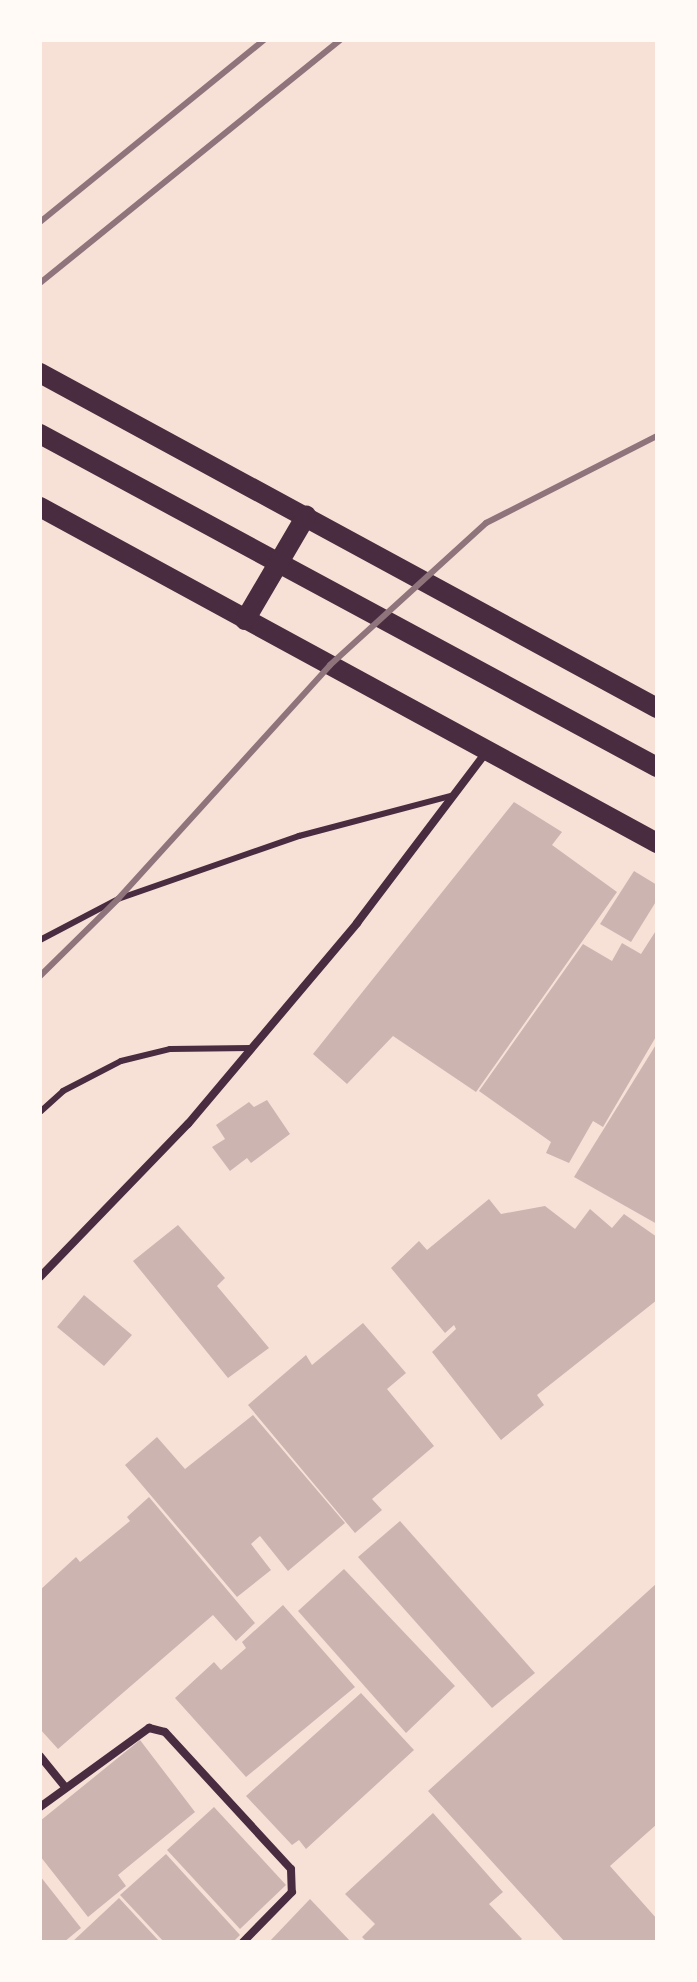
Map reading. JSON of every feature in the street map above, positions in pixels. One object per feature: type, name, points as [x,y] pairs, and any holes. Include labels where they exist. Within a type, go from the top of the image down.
[{"type":"main road","points":[[40,373],[657,708]]},
{"type":"main road","points":[[40,434],[657,767]]},
{"type":"main road","points":[[40,507],[657,843]]},
{"type":"main road","points":[[245,620],[306,516]]},
{"type":"street","points":[[40,1277],[188,1124],[456,794],[487,751]]},
{"type":"street","points":[[40,1807],[149,1728],[165,1732],[291,1869],[292,1892],[243,1942]]},
{"type":"street","points":[[40,1756],[65,1787]]},
{"type":"lane","points":[[40,940],[118,899],[299,836],[456,794]]},
{"type":"lane","points":[[40,1112],[63,1091],[121,1061],[170,1049],[251,1048]]},
{"type":"building","points":[[514,802],[562,832],[552,845],[617,892],[476,1092],[393,1036],[347,1084],[313,1054]]},
{"type":"building","points":[[634,871],[657,885],[657,900],[631,942],[600,924]]},
{"type":"building","points":[[657,929],[657,1035],[603,1127],[593,1121],[569,1163],[546,1153],[551,1142],[479,1091],[583,944],[612,961],[622,943],[641,954]]},
{"type":"building","points":[[657,1043],[657,1224],[574,1177]]},
{"type":"building","points":[[267,1100],[290,1134],[251,1163],[247,1158],[230,1171],[212,1147],[225,1139],[216,1125],[249,1102],[254,1107]]},
{"type":"building","points":[[489,1199],[501,1214],[545,1206],[575,1229],[590,1209],[612,1228],[624,1214],[657,1237],[657,1300],[537,1395],[544,1405],[501,1440],[432,1352],[456,1329],[454,1325],[445,1333],[391,1268],[419,1241],[427,1250]]},
{"type":"building","points":[[178,1225],[225,1278],[217,1286],[269,1348],[228,1378],[133,1261]]},
{"type":"building","points":[[84,1295],[132,1335],[104,1366],[57,1327]]},
{"type":"building","points":[[363,1323],[406,1373],[387,1389],[434,1446],[372,1499],[382,1510],[355,1533],[248,1405],[306,1355],[312,1365]]},
{"type":"building","points":[[253,1415],[345,1523],[288,1571],[260,1536],[251,1544],[271,1570],[237,1597],[125,1465],[157,1437],[185,1469]]},
{"type":"building","points":[[149,1497],[255,1623],[236,1641],[213,1615],[58,1749],[40,1729],[40,1590],[76,1557],[80,1562],[130,1521],[127,1517]]},
{"type":"building","points":[[400,1521],[535,1673],[492,1708],[358,1557]]},
{"type":"building","points":[[344,1569],[455,1686],[406,1733],[298,1611]]},
{"type":"building","points":[[657,1583],[657,1824],[610,1866],[657,1919],[657,1942],[565,1942],[428,1791]]},
{"type":"building","points":[[283,1605],[355,1687],[246,1777],[175,1698],[214,1662],[221,1670],[246,1648],[242,1642]]},
{"type":"building","points":[[361,1693],[414,1750],[306,1849],[299,1840],[292,1845],[246,1796]]},
{"type":"building","points":[[140,1740],[195,1812],[118,1875],[126,1886],[88,1917],[40,1856],[40,1821]]},
{"type":"building","points":[[214,1807],[286,1885],[240,1929],[167,1850]]},
{"type":"building","points":[[433,1813],[503,1892],[489,1904],[522,1939],[518,1942],[367,1942],[362,1937],[375,1924],[345,1894]]},
{"type":"building","points":[[166,1854],[240,1935],[233,1942],[164,1942],[120,1895]]},
{"type":"building","points":[[40,1876],[81,1928],[64,1942],[40,1942]]},
{"type":"building","points":[[119,1898],[160,1942],[72,1942]]},
{"type":"building","points":[[310,1899],[351,1942],[269,1942]]},
{"type":"railway","points":[[40,222],[264,40]]},
{"type":"railway","points":[[40,283],[340,40]]},
{"type":"railway","points":[[40,976],[118,899],[330,665],[486,523],[657,436]]}]
